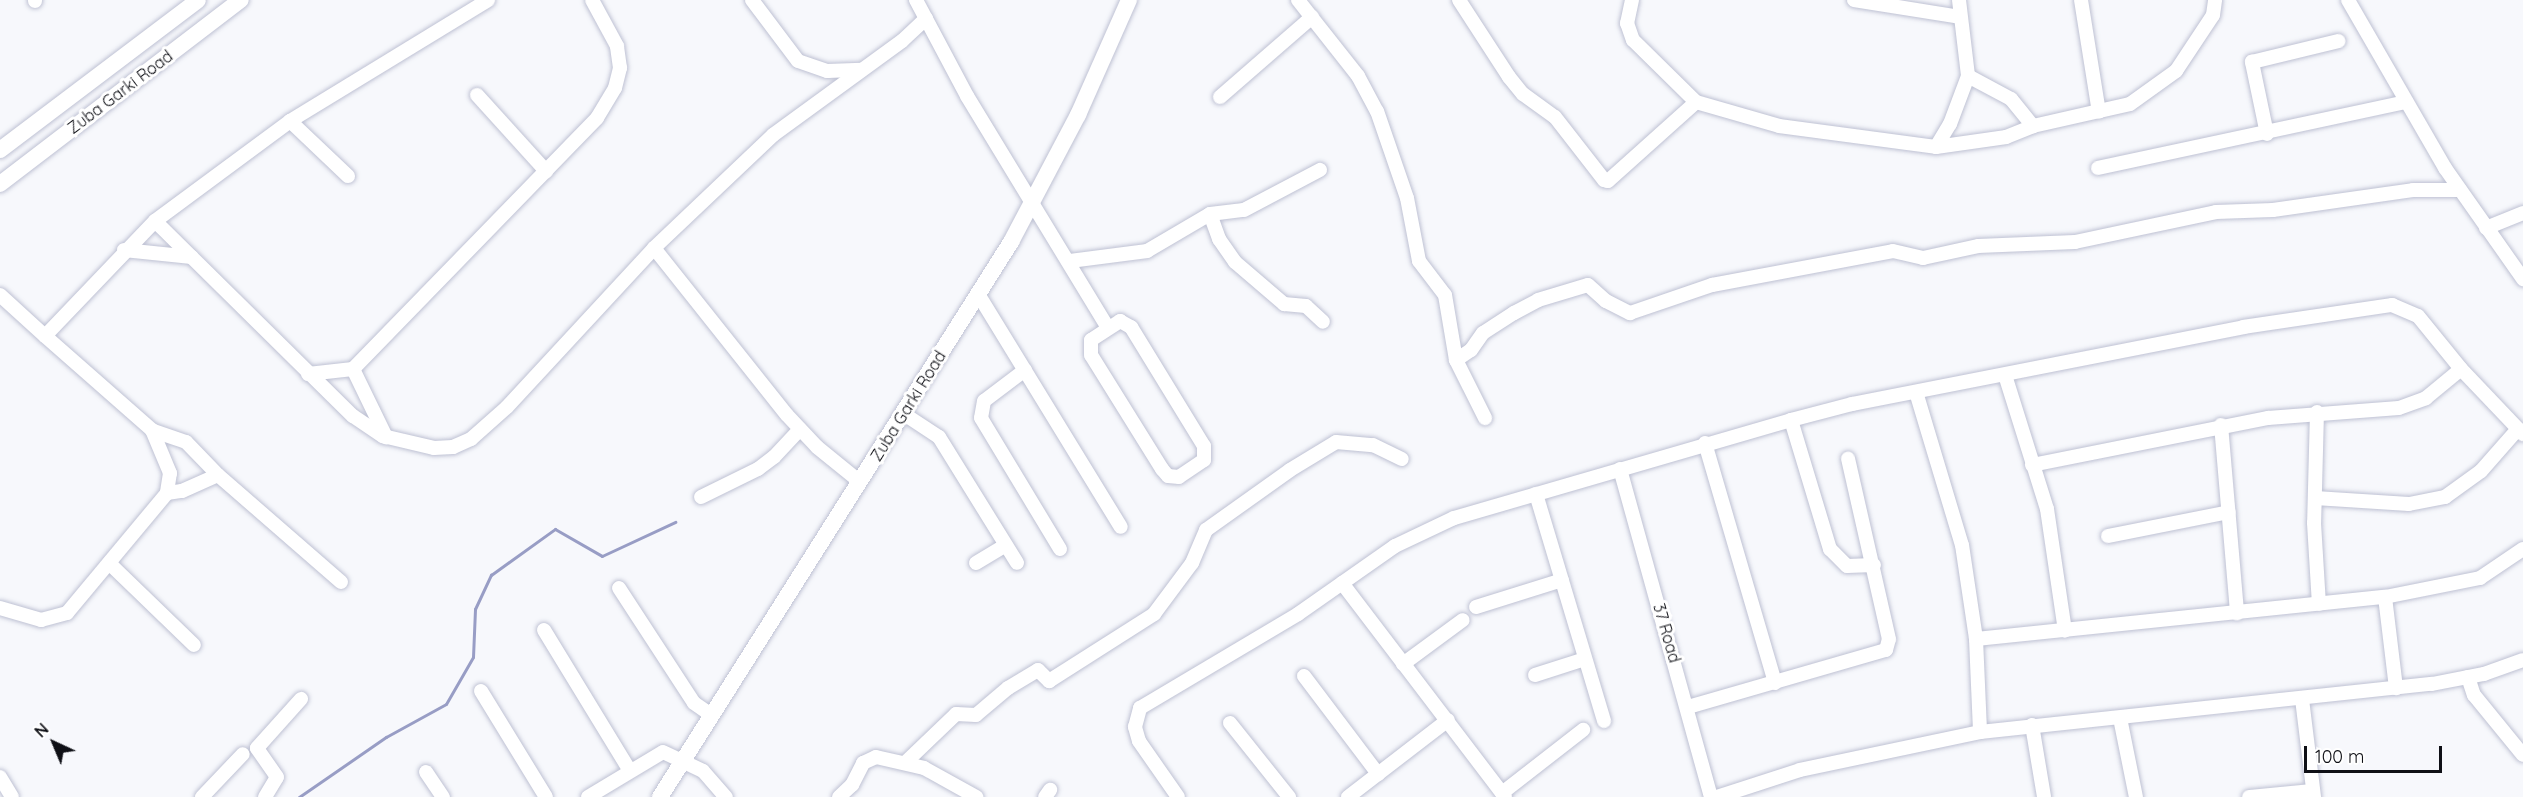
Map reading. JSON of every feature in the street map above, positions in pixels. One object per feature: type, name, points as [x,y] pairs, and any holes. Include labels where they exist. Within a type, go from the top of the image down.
[{"type":"main road","name":"Zuba Garki Road","points":[[0,150],[198,0]]},
{"type":"main road","name":"Zuba Garki Road","points":[[0,183],[241,0]]},
{"type":"main road","name":"Zuba Garki Road","points":[[660,797],[904,414],[1034,201],[1078,115],[1129,0]]},
{"type":"street","points":[[45,336],[124,250],[155,221],[290,121],[488,0]]},
{"type":"street","points":[[308,374],[353,369],[597,118],[615,88],[620,68],[617,46],[592,0]]},
{"type":"street","points":[[752,0],[798,61],[827,72],[861,70]]},
{"type":"street","points":[[916,0],[967,96],[1034,201],[1107,326]]},
{"type":"street","points":[[1298,0],[1358,76],[1390,142],[1407,198],[1419,261],[1445,296],[1456,360],[1485,418]]},
{"type":"street","points":[[1459,0],[1509,77],[1555,117],[1604,180],[1608,181],[1696,102]]},
{"type":"street","points":[[1632,0],[1628,22],[1633,40],[1696,102],[1779,126],[1936,147],[2006,136],[2032,126],[2130,104],[2176,71],[2213,15],[2215,0]]},
{"type":"street","points":[[1854,0],[1960,17]]},
{"type":"street","points":[[1936,147],[1950,124],[1968,76],[1959,0]]},
{"type":"street","points":[[2080,0],[2099,112]]},
{"type":"street","points":[[2348,0],[2406,102],[2460,190],[2523,279]]},
{"type":"street","points":[[1220,97],[1312,17]]},
{"type":"street","points":[[155,221],[353,416],[387,437],[434,448],[453,447],[471,439],[514,399],[654,248],[773,135],[926,19]]},
{"type":"street","points":[[2267,134],[2252,62],[2339,41]]},
{"type":"street","points":[[1968,76],[2011,99],[2032,126]]},
{"type":"street","points":[[477,95],[546,171]]},
{"type":"street","points":[[2098,168],[2267,134],[2406,102]]},
{"type":"street","points":[[290,121],[348,176]]},
{"type":"street","points":[[1070,261],[1147,251],[1210,214],[1244,210],[1320,170]]},
{"type":"street","points":[[1456,360],[1483,333],[1514,313],[1538,300],[1588,285],[1606,301],[1630,313],[1712,285],[1893,251],[1923,258],[1978,246],[2074,242],[2216,212],[2283,209],[2413,190],[2460,190]]},
{"type":"street","points":[[2486,228],[2523,213]]},
{"type":"street","points":[[1210,214],[1219,239],[1234,262],[1284,304],[1306,306],[1323,322]]},
{"type":"street","points":[[654,248],[800,429],[860,482]]},
{"type":"street","points":[[124,250],[192,257]]},
{"type":"street","points":[[978,294],[1121,527]]},
{"type":"street","points":[[0,295],[153,430],[186,442],[218,475],[340,582]]},
{"type":"street","points":[[1178,797],[1139,741],[1135,728],[1140,708],[1298,614],[1420,532],[1705,443],[1791,420],[1916,392],[2242,327],[2392,305],[2418,316],[2461,369],[2521,432],[2481,471],[2445,498],[2409,504],[2315,498]]},
{"type":"street","points":[[1120,321],[1131,327],[1204,446],[1204,460],[1179,477],[1168,476],[1162,469],[1091,355],[1091,340],[1107,326],[1120,321]]},
{"type":"street","points":[[353,369],[387,437]]},
{"type":"street","points":[[2032,465],[2222,425],[2317,412],[2413,405],[2461,369]]},
{"type":"street","points":[[1025,370],[994,390],[980,410],[1060,549]]},
{"type":"street","points":[[2005,375],[2055,549],[2065,631]]},
{"type":"street","points":[[1916,392],[1962,545],[1976,639],[1980,732]]},
{"type":"street","points":[[2317,412],[2315,498],[2319,604]]},
{"type":"street","points":[[904,414],[939,437],[1004,546],[1017,563]]},
{"type":"street","points":[[1791,420],[1830,549],[1847,566],[1874,565]]},
{"type":"street","points":[[2222,425],[2237,613]]},
{"type":"street","points":[[701,497],[758,469],[774,457],[800,429]]},
{"type":"street","points":[[0,608],[52,620],[67,613],[84,597],[167,493],[170,473],[153,430]]},
{"type":"street","points":[[907,761],[956,714],[976,716],[1008,688],[1038,670],[1049,681],[1155,614],[1192,563],[1206,530],[1290,470],[1336,442],[1373,445],[1394,452],[1402,459]]},
{"type":"street","points":[[1705,443],[1775,683]]},
{"type":"street","points":[[1688,707],[1886,650],[1889,639],[1874,565],[1848,459]]},
{"type":"street","name":"37 Road","points":[[1620,469],[1688,707],[1711,797]]},
{"type":"street","points":[[167,493],[182,491],[218,475]]},
{"type":"street","points":[[1536,494],[1604,721]]},
{"type":"street","points":[[2108,536],[2229,512]]},
{"type":"street","points":[[976,563],[1004,546]]},
{"type":"street","points":[[1976,639],[2385,597],[2480,578],[2523,549]]},
{"type":"street","points":[[109,563],[194,645]]},
{"type":"street","points":[[1476,607],[1562,580]]},
{"type":"street","points":[[1342,583],[1503,795],[1583,730]]},
{"type":"street","points":[[619,588],[694,703],[711,715]]},
{"type":"street","points":[[2385,597],[2396,688]]},
{"type":"street","points":[[1404,663],[1463,620]]},
{"type":"street","points":[[544,630],[630,771]]},
{"type":"street","points":[[1535,675],[1585,659]]},
{"type":"street","points":[[1717,797],[1800,770],[1980,732],[2396,688],[2468,677],[2523,660]]},
{"type":"street","points":[[1304,676],[1378,774]]},
{"type":"street","points":[[2468,677],[2474,695],[2523,755]]},
{"type":"street","points":[[481,691],[546,797]]},
{"type":"street","points":[[265,797],[277,777],[257,748],[301,699]]},
{"type":"street","points":[[2249,797],[2314,794],[2302,699]]},
{"type":"street","points":[[2120,717],[2136,797]]},
{"type":"street","points":[[1348,797],[1448,720]]},
{"type":"street","points":[[1230,723],[1289,797]]},
{"type":"street","points":[[2032,725],[2044,797]]},
{"type":"street","points":[[588,797],[663,752],[684,759],[714,781],[726,797]]},
{"type":"street","points":[[202,797],[243,754]]},
{"type":"street","points":[[839,797],[870,757],[907,761],[976,797]]},
{"type":"street","points":[[426,772],[443,797]]},
{"type":"street","points":[[0,777],[12,797]]},
{"type":"waterway","points":[[299,797],[386,737],[446,704],[473,657],[475,609],[491,575],[555,529],[602,556],[675,522]]}]
